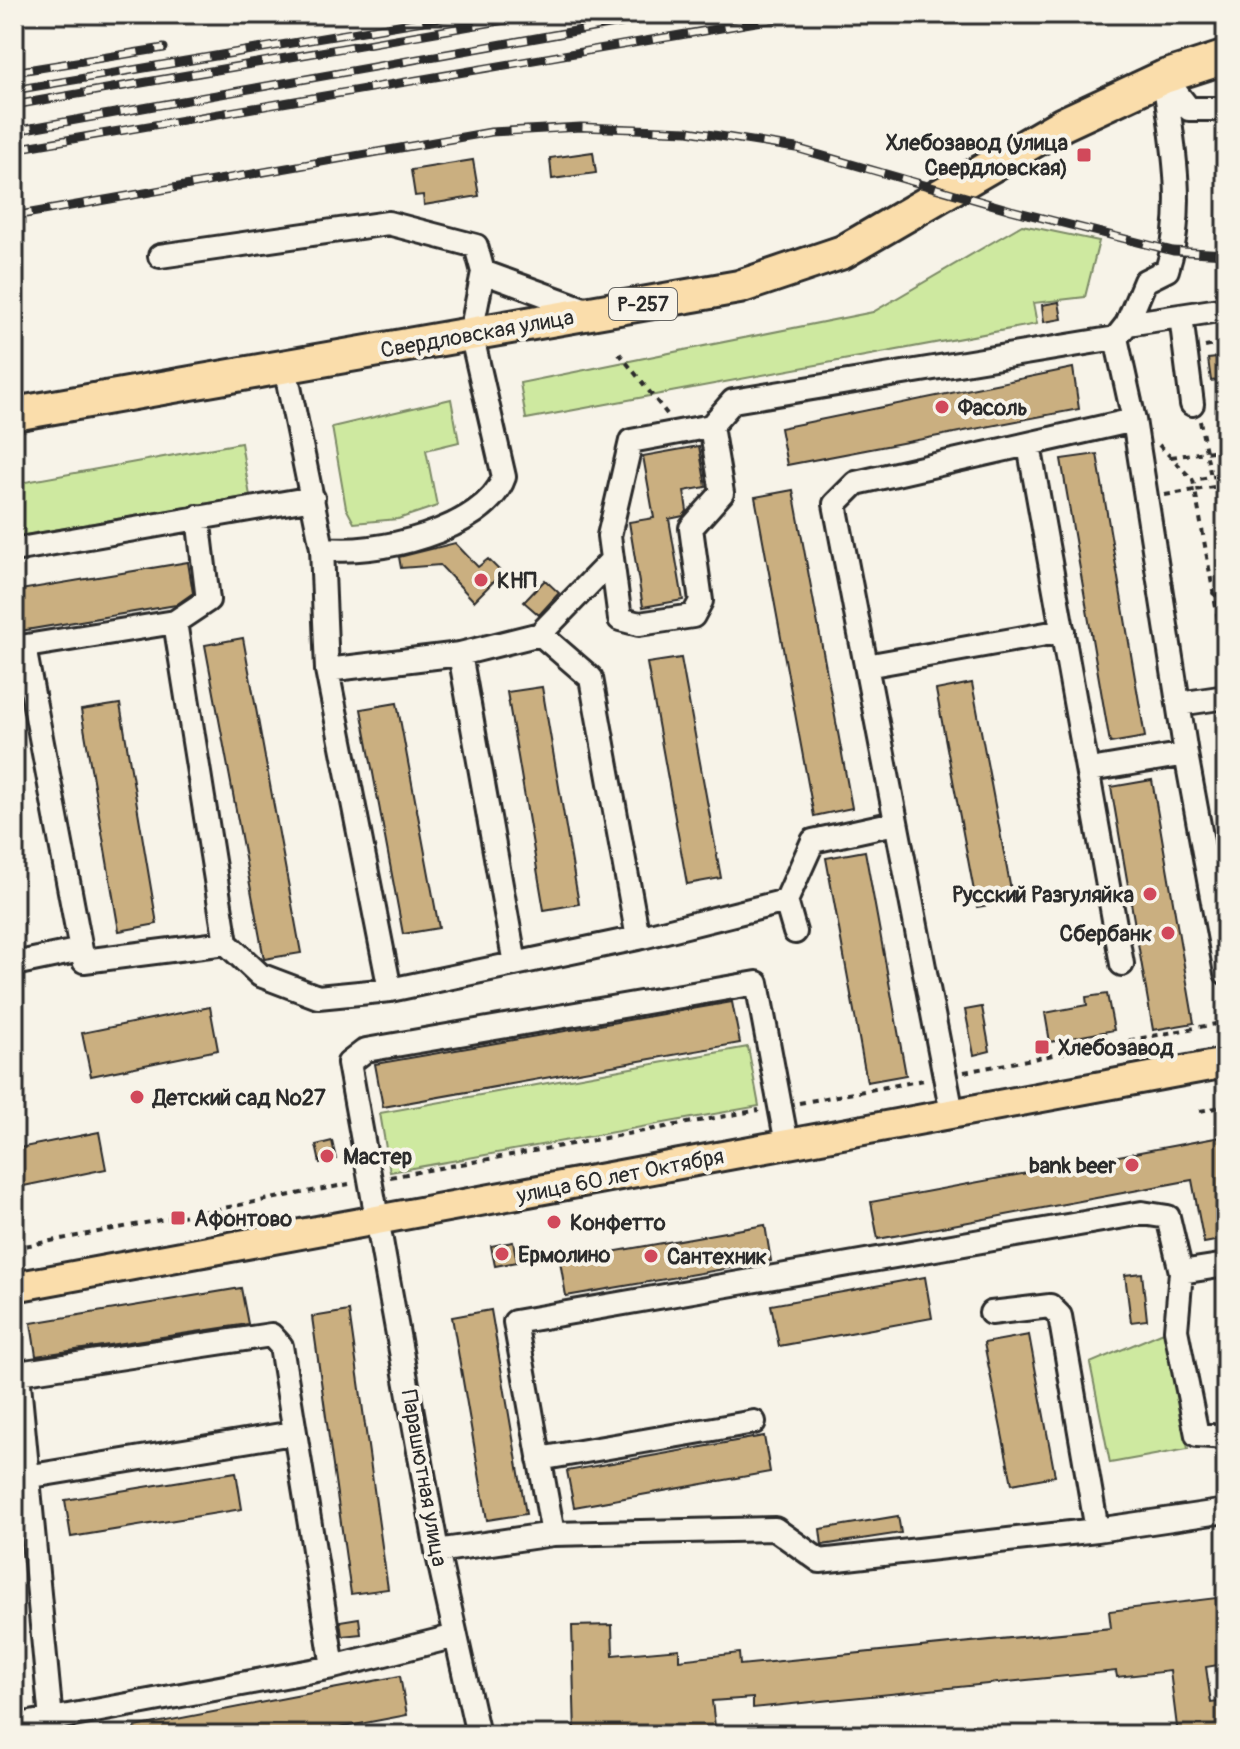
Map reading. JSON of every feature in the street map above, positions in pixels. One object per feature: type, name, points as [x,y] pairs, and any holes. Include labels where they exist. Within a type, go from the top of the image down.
[{"type":"highway","name":"Свердловская улица","points":[[14,414],[739,287],[843,252],[1063,124],[1164,77],[1226,57]]},
{"type":"main road","name":"улица 60 лет Октября","points":[[14,1287],[1226,1063]]},
{"type":"street","points":[[1164,77],[1189,109],[1226,109]]},
{"type":"street","points":[[1164,77],[1178,207],[1173,251],[1167,270],[1145,281],[1122,331],[1186,754],[1222,924],[1226,973]]},
{"type":"street","points":[[160,256],[388,223],[476,246],[483,272],[471,333],[504,477],[499,492],[445,531],[354,551],[322,548]]},
{"type":"street","points":[[483,272],[594,313]]},
{"type":"street","points":[[711,426],[722,493],[691,528],[701,601],[693,616],[639,624],[620,619],[609,536],[631,441],[711,426],[733,401],[1122,331],[1181,316],[1226,309]]},
{"type":"street","points":[[1181,316],[1192,404]]},
{"type":"street","points":[[285,367],[322,548],[327,670],[390,990]]},
{"type":"street","points":[[952,1113],[835,504],[856,483],[1134,420]]},
{"type":"street","points":[[1029,445],[1090,770],[1122,964]]},
{"type":"street","points":[[14,550],[313,498]]},
{"type":"street","points":[[198,517],[208,600],[175,622],[19,648],[84,961],[226,943]]},
{"type":"street","points":[[327,670],[460,654],[540,634],[611,561]]},
{"type":"street","points":[[175,622],[226,943],[260,975],[318,997],[390,990],[638,938],[786,901]]},
{"type":"street","points":[[866,666],[1063,631]]},
{"type":"street","points":[[540,634],[591,678],[638,938]]},
{"type":"street","points":[[460,654],[515,964]]},
{"type":"street","points":[[1179,704],[1226,697]]},
{"type":"street","points":[[1090,770],[1186,754]]},
{"type":"street","points":[[795,932],[786,901],[813,841],[895,823]]},
{"type":"street","points":[[14,964],[81,950]]},
{"type":"street","name":"Парашютная улица","points":[[478,1735],[437,1551],[349,1063],[366,1050],[757,983],[780,1107]]},
{"type":"street","points":[[780,1107],[787,1144]]},
{"type":"street","points":[[553,1534],[515,1322],[1142,1213],[1168,1217],[1181,1272],[1176,1330],[1197,1435],[1226,1437]]},
{"type":"street","points":[[1181,1272],[1226,1265]]},
{"type":"street","points":[[991,1313],[1050,1306],[1060,1316],[1097,1530]]},
{"type":"street","points":[[51,1720],[18,1373],[271,1335],[281,1346],[333,1667]]},
{"type":"street","points":[[539,1459],[754,1422]]},
{"type":"street","points":[[26,1477],[293,1433]]},
{"type":"street","points":[[437,1551],[553,1534],[775,1529],[820,1561],[1097,1530],[1226,1511]]},
{"type":"street","points":[[14,1726],[333,1667],[456,1636]]},
{"type":"path","points":[[619,353],[680,430]]},
{"type":"path","points":[[1192,404],[1201,424],[1211,477]]},
{"type":"path","points":[[1134,420],[1193,480],[1226,663]]},
{"type":"path","points":[[1171,457],[1226,449]]},
{"type":"path","points":[[1146,498],[1226,486],[1225,475],[1193,480]]},
{"type":"path","points":[[1213,593],[1226,591]]},
{"type":"path","points":[[1213,593],[1226,604]]},
{"type":"path","points":[[14,1248],[1226,1022]]},
{"type":"path","points":[[1200,1111],[1226,1106]]},
{"type":"green space","points":[[1022,225],[1099,241],[1085,297],[1033,303],[1037,324],[526,419],[520,383],[873,312]]},
{"type":"green space","points":[[451,399],[459,442],[426,450],[437,506],[398,519],[354,523],[346,508],[332,427]]},
{"type":"green space","points":[[241,443],[250,496],[14,537],[14,484]]},
{"type":"green space","points":[[748,1047],[759,1106],[390,1172],[380,1113]]},
{"type":"green space","points":[[1166,1331],[1188,1449],[1110,1463],[1090,1363]]},
{"type":"building","points":[[593,152],[596,173],[552,179],[550,158]]},
{"type":"building","points":[[473,160],[479,196],[424,205],[423,195],[415,196],[411,170]]},
{"type":"building","points":[[1059,302],[1062,319],[1044,322],[1042,305]]},
{"type":"building","points":[[1226,357],[1226,379],[1211,381],[1208,359]]},
{"type":"building","points":[[1073,368],[1079,409],[787,465],[780,428]]},
{"type":"building","points":[[699,446],[706,487],[684,491],[687,511],[683,516],[669,519],[683,600],[643,607],[629,522],[654,518],[643,456]]},
{"type":"building","points":[[1097,454],[1145,737],[1110,743],[1061,459]]},
{"type":"building","points":[[793,490],[852,808],[814,816],[755,497]]},
{"type":"building","points":[[455,543],[478,567],[488,559],[502,573],[474,601],[440,565],[401,568],[399,557]]},
{"type":"building","points":[[188,562],[193,593],[176,605],[14,632],[14,591]]},
{"type":"building","points":[[545,580],[559,593],[539,615],[524,602]]},
{"type":"building","points":[[243,638],[301,953],[264,959],[205,645]]},
{"type":"building","points":[[681,658],[721,878],[687,884],[647,663]]},
{"type":"building","points":[[972,683],[1013,901],[977,907],[936,690]]},
{"type":"building","points":[[542,687],[579,904],[544,910],[507,692]]},
{"type":"building","points":[[397,703],[439,928],[403,934],[361,709]]},
{"type":"building","points":[[120,704],[157,924],[119,931],[81,710]]},
{"type":"building","points":[[1152,780],[1194,1023],[1153,1030],[1111,787]]},
{"type":"building","points":[[865,851],[906,1075],[867,1082],[826,858]]},
{"type":"building","points":[[1107,994],[1114,1030],[1050,1042],[1045,1013],[1087,1005],[1086,997]]},
{"type":"building","points":[[732,1002],[740,1043],[383,1107],[375,1064]]},
{"type":"building","points":[[210,1007],[218,1050],[91,1076],[82,1033]]},
{"type":"building","points":[[982,1007],[990,1051],[974,1055],[965,1010]]},
{"type":"building","points":[[99,1132],[106,1169],[14,1188],[14,1149]]},
{"type":"building","points":[[1226,1136],[1226,1239],[1204,1243],[1192,1180],[878,1239],[871,1202]]},
{"type":"building","points":[[332,1141],[336,1159],[320,1163],[316,1145]]},
{"type":"building","points":[[765,1225],[771,1261],[566,1296],[560,1261]]},
{"type":"building","points":[[513,1242],[517,1262],[495,1266],[491,1246]]},
{"type":"building","points":[[1142,1273],[1147,1320],[1131,1322],[1125,1275]]},
{"type":"building","points":[[925,1277],[932,1318],[779,1346],[771,1305]]},
{"type":"building","points":[[241,1288],[248,1324],[36,1356],[31,1323]]},
{"type":"building","points":[[491,1310],[526,1514],[487,1520],[452,1317]]},
{"type":"building","points":[[349,1311],[388,1589],[351,1594],[312,1317]]},
{"type":"building","points":[[1029,1335],[1055,1476],[1012,1484],[984,1343]]},
{"type":"building","points":[[764,1436],[770,1472],[574,1507],[567,1471]]},
{"type":"building","points":[[236,1472],[242,1509],[71,1537],[65,1500]]},
{"type":"building","points":[[898,1516],[901,1533],[822,1545],[820,1529]]},
{"type":"building","points":[[1216,1598],[1224,1664],[1206,1667],[1211,1703],[1226,1701],[1226,1735],[1178,1735],[1170,1671],[1117,1677],[1116,1671],[753,1708],[753,1698],[712,1701],[716,1735],[575,1735],[572,1626],[612,1625],[613,1655],[679,1649],[679,1660],[739,1653],[740,1665],[1111,1628],[1109,1611]]},
{"type":"building","points":[[359,1618],[361,1634],[342,1636],[340,1621]]},
{"type":"building","points":[[400,1676],[407,1715],[302,1735],[136,1735],[135,1727]]},
{"type":"railway","points":[[14,90],[464,14]]},
{"type":"railway","points":[[14,105],[540,14]]},
{"type":"railway","points":[[14,131],[671,14]]},
{"type":"railway","points":[[14,149],[803,14]]},
{"type":"railway","points":[[14,72],[164,48]]},
{"type":"railway","points":[[14,216],[491,132],[581,127],[688,131],[796,148],[1011,210],[1173,251],[1226,254]]},
{"type":"place","name":"Хлебозавод (улица Свердловская)","points":[[1084,155]]},
{"type":"place","name":"Фасоль","points":[[942,407]]},
{"type":"place","name":"КНП","points":[[481,580]]},
{"type":"place","name":"Русский Разгуляйка","points":[[1150,894]]},
{"type":"place","name":"Сбербанк","points":[[1168,933]]},
{"type":"place","name":"Хлебозавод","points":[[1042,1047]]},
{"type":"place","name":"Детский сад №27","points":[[137,1097]]},
{"type":"place","name":"Мастер","points":[[327,1156]]},
{"type":"place","name":"bank beer","points":[[1132,1165]]},
{"type":"place","name":"Афонтово","points":[[178,1218]]},
{"type":"place","name":"Конфетто","points":[[554,1222]]},
{"type":"place","name":"Ермолино","points":[[502,1254]]},
{"type":"place","name":"Сантехник","points":[[651,1256]]}]
